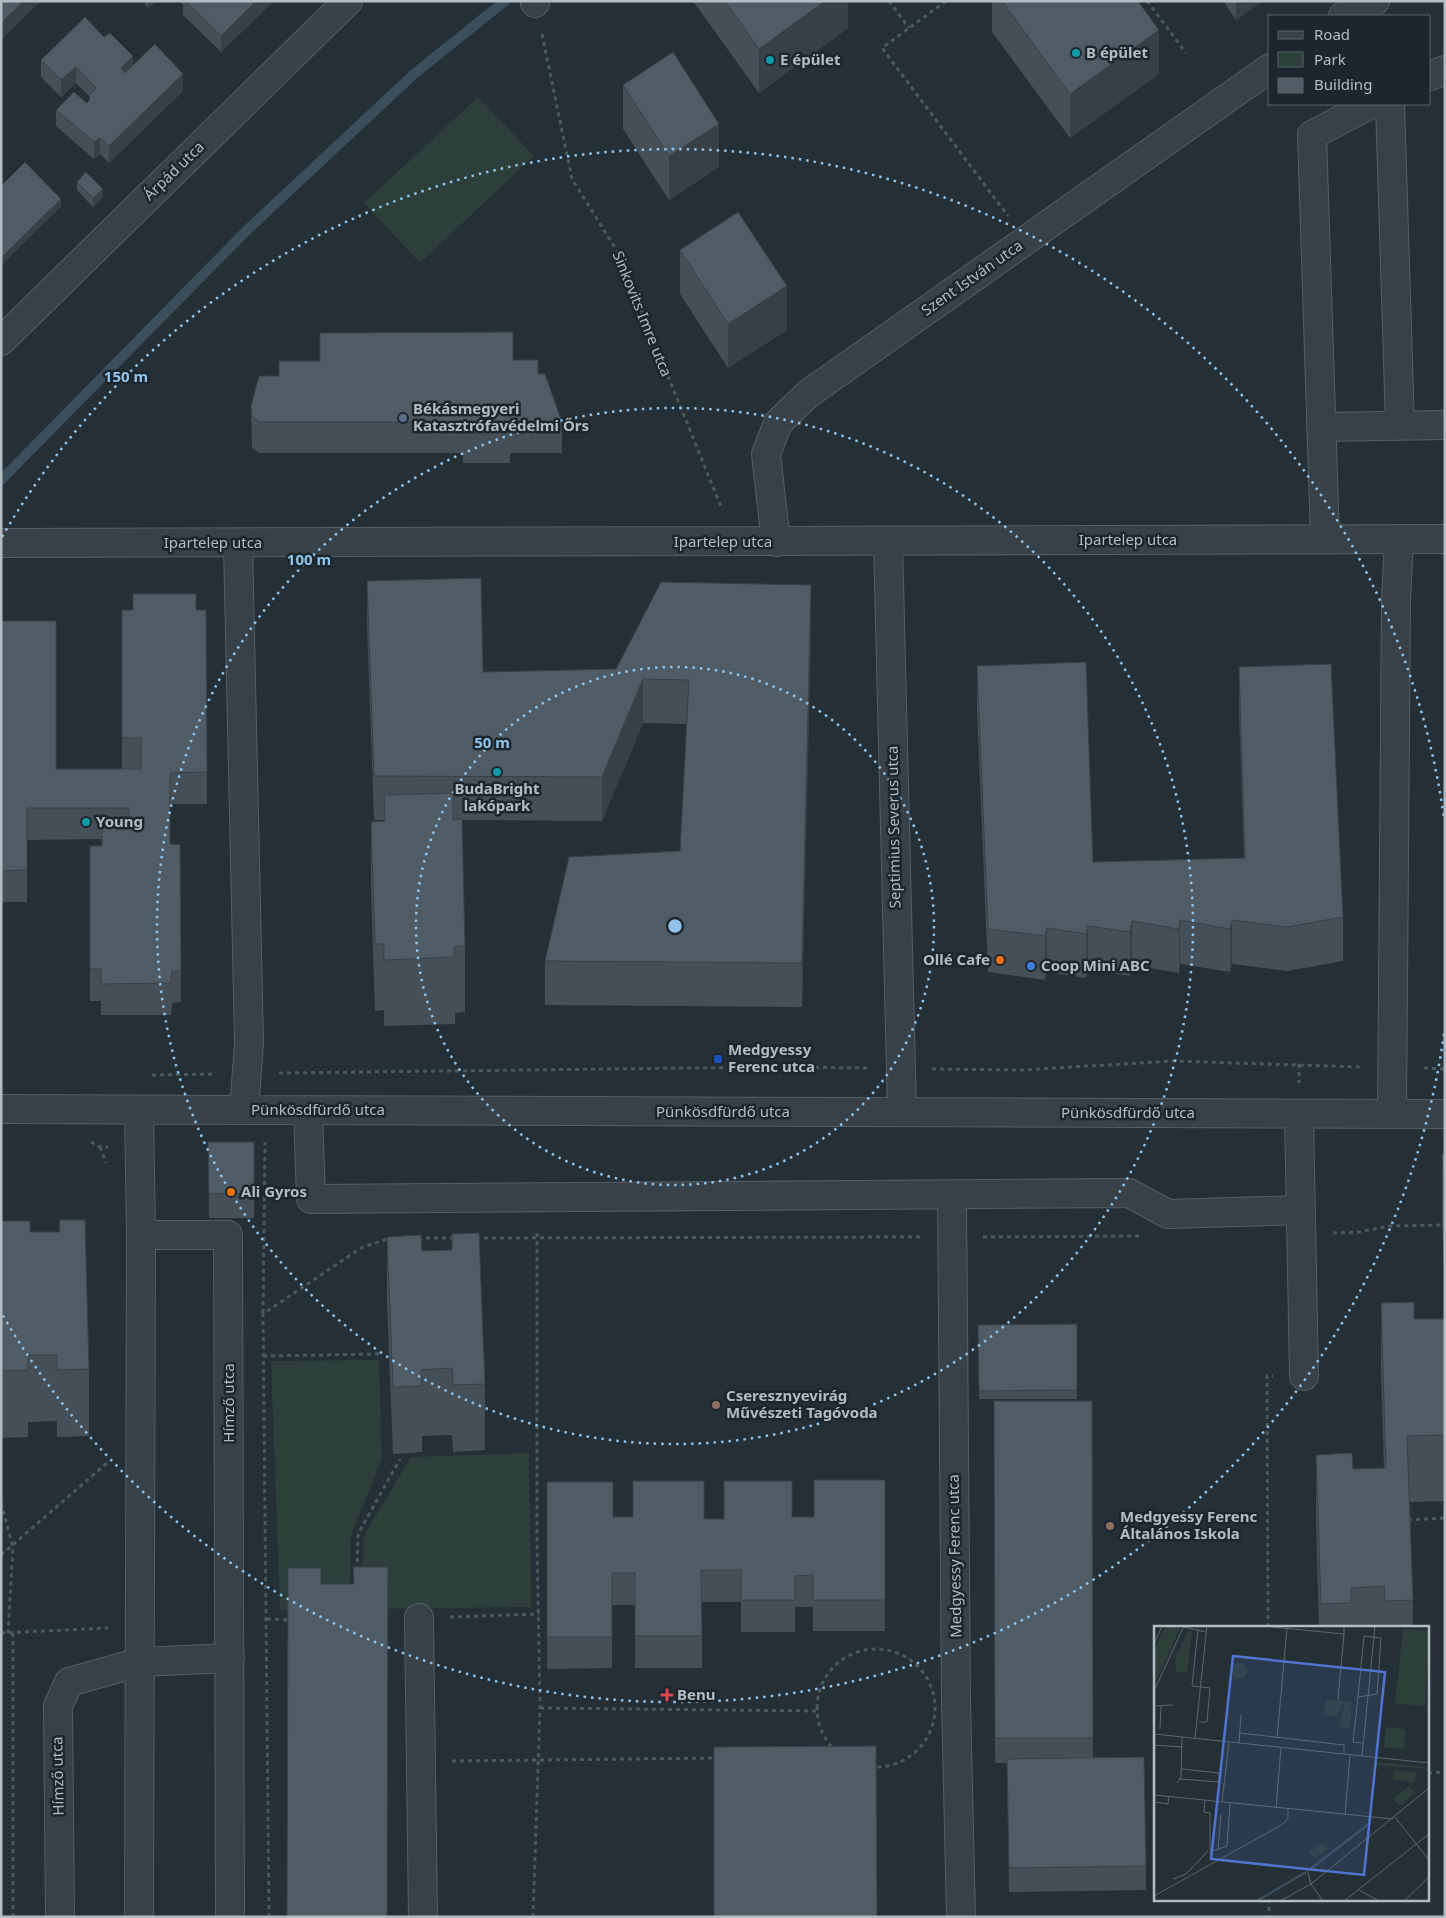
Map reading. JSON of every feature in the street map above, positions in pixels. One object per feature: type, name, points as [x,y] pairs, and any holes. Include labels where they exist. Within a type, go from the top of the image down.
[{"type":"street","name":"Árpád utca","points":[[1,341],[348,1]]},
{"type":"street","points":[[1346,15],[1375,1]]},
{"type":"street","name":"Szent István utca","points":[[776,542],[766,454],[778,423],[808,394],[1268,69]]},
{"type":"street","points":[[1431,76],[1445,70]]},
{"type":"street","points":[[1325,539],[1312,135],[1369,105]]},
{"type":"street","points":[[1390,105],[1400,425]]},
{"type":"street","points":[[1321,427],[1445,425]]},
{"type":"street","points":[[1392,1114],[1399,539]]},
{"type":"street","name":"Ipartelep utca","points":[[1,543],[1445,539]]},
{"type":"street","name":"Septimius Severus utca","points":[[888,541],[899,1069],[902,1112]]},
{"type":"street","points":[[238,543],[249,1043],[245,1074],[244,1110]]},
{"type":"street","name":"Pünkösdfürdő utca","points":[[1,1109],[1445,1114]]},
{"type":"street","points":[[138,1917],[142,1235],[139,1110]]},
{"type":"street","points":[[308,1110],[311,1199],[536,1195],[1129,1193],[1168,1214],[1301,1222]]},
{"type":"street","points":[[1299,1114],[1304,1376]]},
{"type":"street","name":"Medgyessy Ferenc utca","points":[[952,1195],[961,1917]]},
{"type":"street","name":"Hímző utca","points":[[142,1235],[228,1235],[230,1917]]},
{"type":"street","points":[[419,1618],[423,1917]]},
{"type":"street","name":"Hímző utca","points":[[60,1917],[58,1706],[69,1682],[140,1662],[230,1658]]},
{"type":"path","points":[[889,1],[909,28]]},
{"type":"path","points":[[946,1],[882,48],[1028,239]]},
{"type":"path","points":[[1147,1],[1186,53]]},
{"type":"path","name":"Sinkovits Imre utca","points":[[535,2],[572,179],[618,251],[728,524],[729,541]]},
{"type":"path","points":[[148,1075],[776,1067],[1023,1070],[1173,1061],[1445,1068]]},
{"type":"path","points":[[265,1136],[263,1314],[269,1917]]},
{"type":"path","points":[[533,1917],[540,1708],[536,1195]]},
{"type":"path","points":[[1301,1222],[1359,1232],[1389,1226],[1443,1225]]},
{"type":"path","points":[[471,1238],[1142,1236]]},
{"type":"path","points":[[263,1314],[361,1248],[385,1238],[395,1238]]},
{"type":"path","points":[[414,1238],[461,1238]]},
{"type":"path","points":[[264,1356],[378,1354]]},
{"type":"path","points":[[1268,1626],[1267,1376],[1304,1376]]},
{"type":"path","points":[[1,1555],[13,1548],[111,1459]]},
{"type":"path","points":[[356,1580],[358,1534],[400,1459]]},
{"type":"path","points":[[1,1503],[13,1548],[8,1632]]},
{"type":"path","points":[[1408,1520],[1444,1518]]},
{"type":"path","points":[[419,1618],[539,1614]]},
{"type":"path","points":[[266,1619],[298,1619]]},
{"type":"path","points":[[1,1633],[140,1627]]},
{"type":"path","points":[[13,1633],[13,1917]]},
{"type":"path","points":[[878,1648],[898,1653],[916,1664],[928,1680],[935,1700],[934,1720],[926,1739],[914,1753],[898,1763],[880,1767],[861,1765],[844,1758],[829,1746],[820,1730],[816,1711],[818,1693],[826,1675],[840,1660],[858,1651],[878,1648]]},
{"type":"path","points":[[540,1708],[816,1711]]},
{"type":"path","points":[[421,1762],[725,1758]]},
{"type":"path","points":[[834,1758],[844,1758]]},
{"type":"path","points":[[1428,1773],[1445,1772]]},
{"type":"path","points":[[1269,1900],[1269,1917]]},
{"type":"green space","points":[[478,97],[534,156],[420,263],[364,203]]},
{"type":"green space","points":[[379,1360],[382,1459],[351,1535],[349,1610],[280,1610],[271,1361]]},
{"type":"green space","points":[[529,1453],[531,1607],[362,1609],[363,1537],[411,1457]]},
{"type":"building","points":[[1,1],[24,1],[1,23]]},
{"type":"building","points":[[186,1],[256,1],[221,36]]},
{"type":"building","points":[[725,1],[825,1],[759,49]]},
{"type":"building","points":[[1002,1],[1138,1],[1159,30],[1070,94]]},
{"type":"building","points":[[85,17],[104,37],[110,33],[133,56],[121,68],[125,73],[155,44],[183,74],[109,146],[100,138],[94,142],[56,110],[74,92],[87,103],[90,94],[96,88],[76,67],[61,80],[41,60]]},
{"type":"building","points":[[673,52],[719,124],[669,156],[623,85]]},
{"type":"building","points":[[25,162],[61,199],[1,258],[1,186]]},
{"type":"building","points":[[86,172],[103,189],[93,198],[77,182]]},
{"type":"building","points":[[738,212],[787,286],[728,324],[680,250]]},
{"type":"building","points":[[513,332],[513,360],[538,360],[538,374],[545,374],[562,422],[510,421],[510,432],[463,431],[463,422],[259,422],[252,416],[251,406],[259,376],[279,376],[279,361],[320,361],[320,333]]},
{"type":"building","name":"BudaBright lakópark","points":[[481,578],[483,672],[616,669],[661,582],[811,585],[802,963],[545,961],[569,857],[680,851],[689,680],[643,679],[602,777],[374,776],[367,581]]},
{"type":"building","name":"Young","points":[[133,594],[196,594],[196,610],[206,610],[207,772],[170,773],[170,844],[180,845],[181,971],[172,971],[171,983],[101,984],[101,969],[90,969],[90,846],[102,846],[102,819],[129,819],[129,808],[27,808],[27,870],[1,871],[1,621],[56,621],[56,769],[141,769],[141,738],[122,738],[122,610],[133,610]]},
{"type":"building","points":[[1086,662],[1093,862],[1245,858],[1239,667],[1331,664],[1343,917],[1287,927],[1232,920],[1230,929],[1180,920],[1179,929],[1132,921],[1130,932],[1088,926],[1086,934],[1047,928],[1045,936],[988,929],[977,666]]},
{"type":"building","points":[[453,793],[453,820],[462,819],[465,946],[454,946],[455,957],[384,960],[384,944],[375,944],[371,822],[385,821],[384,795]]},
{"type":"building","points":[[208,1142],[254,1142],[254,1193],[209,1194]]},
{"type":"building","points":[[1445,1153],[1445,1222],[1442,1154]]},
{"type":"building","points":[[59,1220],[85,1220],[89,1369],[57,1370],[57,1355],[28,1355],[28,1370],[1,1371],[1,1221],[30,1221],[30,1232],[60,1232]]},
{"type":"building","points":[[479,1233],[485,1384],[453,1385],[452,1368],[421,1370],[422,1386],[393,1387],[387,1237],[421,1235],[422,1251],[452,1250],[452,1234]]},
{"type":"building","points":[[1414,1302],[1414,1319],[1445,1319],[1445,1457],[1444,1435],[1407,1436],[1413,1600],[1385,1601],[1384,1586],[1351,1588],[1351,1603],[1321,1604],[1316,1455],[1352,1453],[1353,1469],[1386,1468],[1381,1303]]},
{"type":"building","points":[[1077,1324],[1077,1390],[979,1391],[978,1325]]},
{"type":"building","points":[[994,1401],[1092,1401],[1093,1738],[995,1738]]},
{"type":"building","points":[[814,1480],[885,1480],[885,1600],[813,1600],[813,1575],[795,1576],[795,1600],[741,1600],[741,1570],[701,1570],[702,1636],[635,1636],[635,1573],[612,1573],[612,1637],[547,1637],[547,1482],[613,1482],[613,1517],[633,1517],[633,1481],[704,1481],[704,1519],[724,1519],[724,1481],[792,1481],[792,1517],[814,1517]]},
{"type":"building","points":[[353,1567],[388,1567],[387,1917],[287,1917],[288,1568],[321,1568],[321,1584],[354,1584]]},
{"type":"building","points":[[876,1746],[877,1917],[714,1917],[714,1747]]},
{"type":"building","points":[[1144,1757],[1146,1866],[1009,1868],[1007,1759]]},
{"type":"waterway","points":[[1,480],[245,232],[414,74],[505,1]]},
{"type":"place","name":"B épület","points":[[1076,53]]},
{"type":"place","name":"E épület","points":[[770,60]]},
{"type":"place","name":"Békásmegyeri Katasztrófavédelmi Őrs","points":[[403,418]]},
{"type":"place","name":"BudaBright lakópark","points":[[497,772]]},
{"type":"place","name":"Young","points":[[86,822]]},
{"type":"place","name":"Ollé Cafe","points":[[1000,960]]},
{"type":"place","name":"Coop Mini ABC","points":[[1031,966]]},
{"type":"place","name":"Medgyessy Ferenc utca","points":[[718,1059]]},
{"type":"place","name":"Ali Gyros","points":[[231,1192]]},
{"type":"place","name":"Cseresznyevirág Művészeti Tagóvoda","points":[[716,1405]]},
{"type":"place","name":"Medgyessy Ferenc Általános Iskola","points":[[1110,1526]]},
{"type":"place","name":"Benu","points":[[667,1695]]}]
